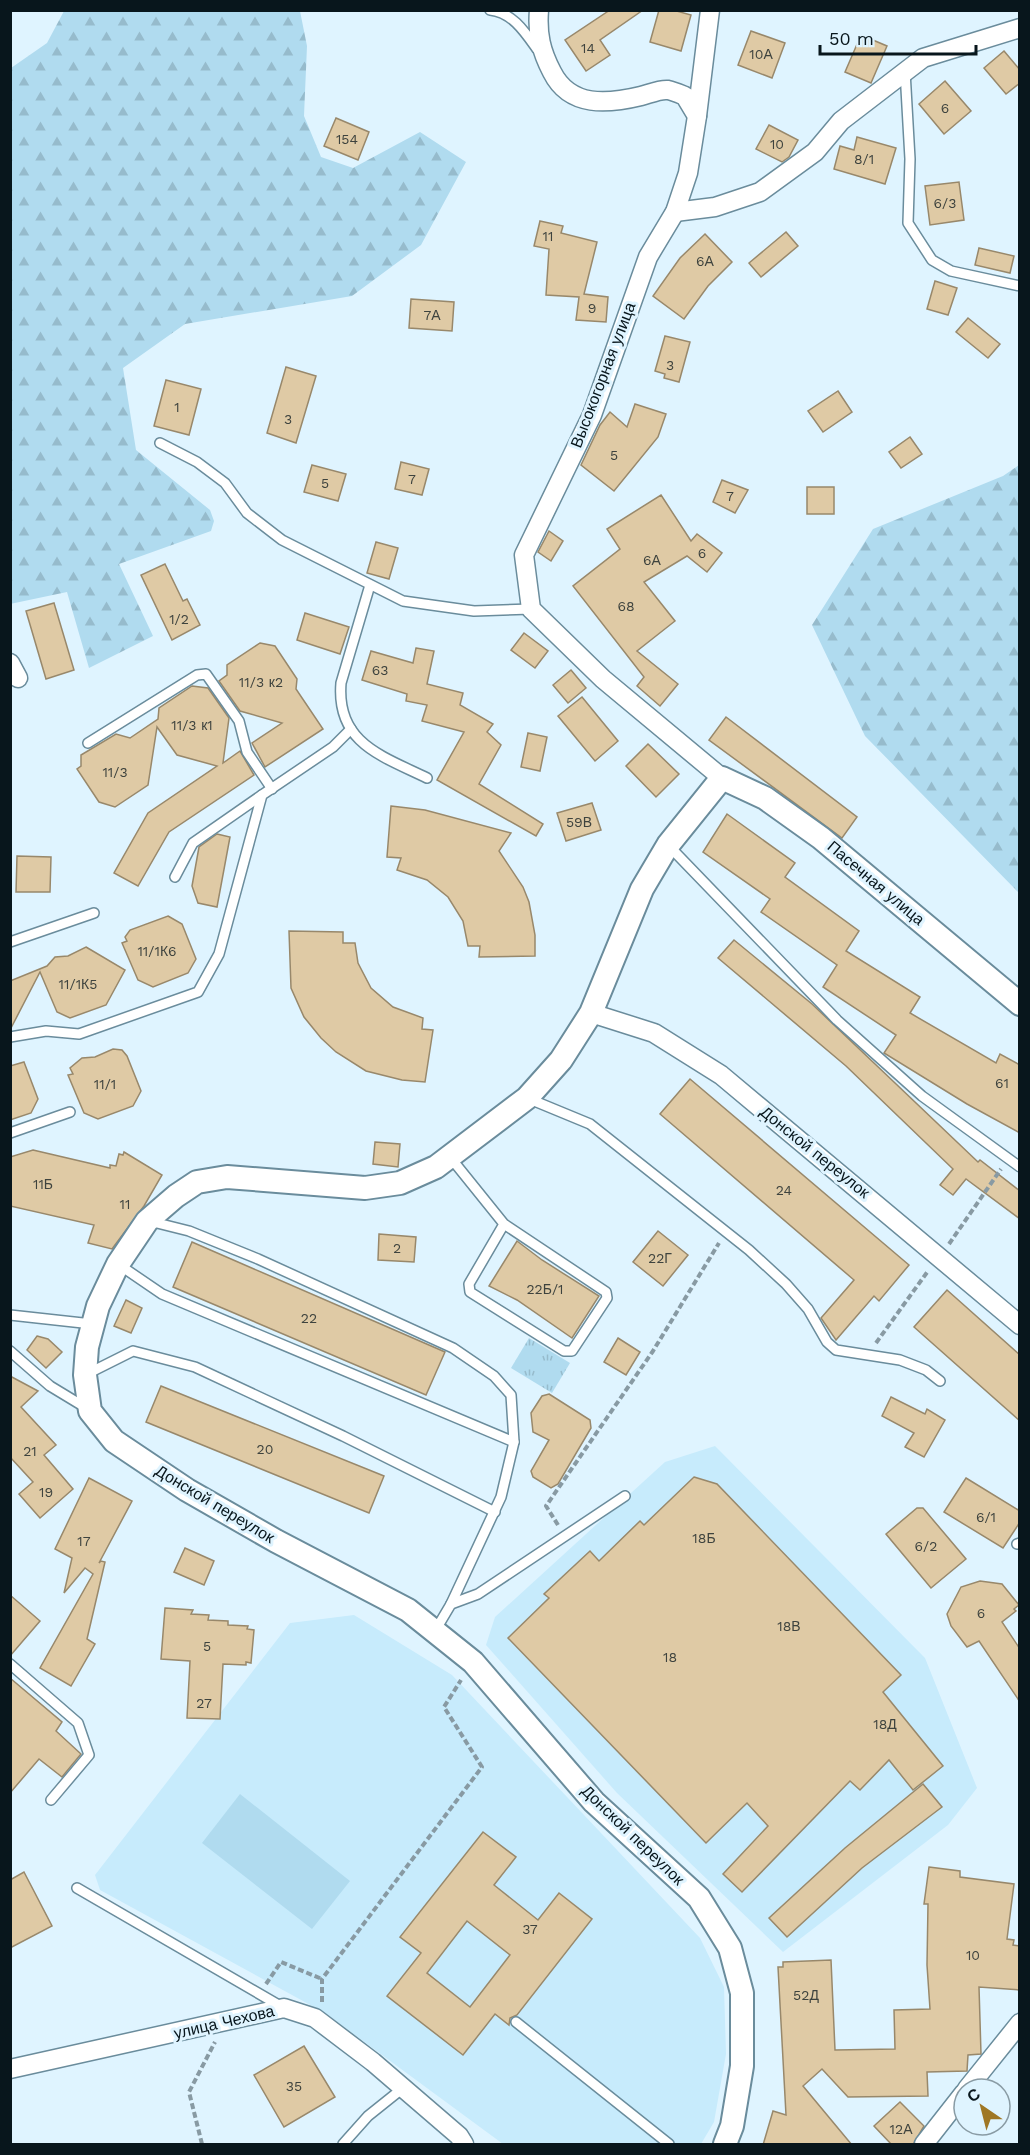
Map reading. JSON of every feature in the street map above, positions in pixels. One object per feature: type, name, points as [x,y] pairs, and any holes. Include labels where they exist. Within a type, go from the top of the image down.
[{"type":"street","points":[[539,10],[537,35],[545,59],[556,80],[571,94],[589,102],[622,100],[667,90],[685,96],[697,117]]},
{"type":"street","name":"Высокогорная улица","points":[[531,609],[524,555],[592,415],[648,257],[675,212],[688,173],[710,10]]},
{"type":"street","points":[[675,212],[715,207],[760,192],[815,152],[841,121],[923,58],[1020,28]]},
{"type":"street","points":[[531,609],[603,679],[722,778]]},
{"type":"street","name":"Донской переулок","points":[[722,778],[669,845],[642,889],[591,1013],[561,1060],[528,1098],[436,1167],[400,1183],[365,1188],[227,1177],[197,1182],[176,1196],[147,1221],[118,1264],[98,1306],[87,1347],[85,1375],[90,1410],[114,1441],[187,1490],[276,1541],[408,1610],[473,1662],[594,1802],[699,1898],[730,1948],[742,1993],[742,2066],[732,2126],[724,2145]]},
{"type":"street","name":"Пасечная улица","points":[[722,778],[765,798],[821,838],[1020,1004]]},
{"type":"street","name":"Донской переулок","points":[[591,1013],[654,1033],[721,1075],[1020,1325]]},
{"type":"street","name":"улица Чехова","points":[[10,2069],[284,2008],[315,2018],[403,2088],[459,2136],[464,2145]]},
{"type":"street","points":[[977,2077],[1020,2023]]},
{"type":"street","points":[[924,2145],[952,2109]]},
{"type":"lane","points":[[490,10],[499,11],[519,25],[545,59]]},
{"type":"lane","points":[[905,71],[910,159],[908,223],[932,260],[951,271],[1020,286]]},
{"type":"lane","points":[[160,443],[197,462],[225,483],[247,513],[282,540],[403,602],[474,611],[531,609]]},
{"type":"lane","points":[[370,585],[341,683],[340,699],[351,729],[359,741],[373,752],[427,778]]},
{"type":"lane","points":[[88,743],[197,675],[206,674],[239,721],[248,752],[272,789]]},
{"type":"lane","points":[[175,877],[193,843],[333,747],[351,729]]},
{"type":"lane","points":[[10,1037],[46,1031],[79,1034],[198,992],[219,954],[262,795]]},
{"type":"lane","points":[[669,845],[837,1020],[922,1096],[1020,1167]]},
{"type":"lane","points":[[10,942],[94,913]]},
{"type":"lane","points":[[528,1098],[590,1124],[726,1232],[786,1284],[808,1310],[827,1341],[836,1350],[900,1360],[926,1370],[939,1381]]},
{"type":"lane","points":[[10,1133],[70,1112]]},
{"type":"lane","points":[[450,1157],[504,1224],[608,1295],[572,1351],[564,1351],[470,1292],[469,1284],[504,1224]]},
{"type":"lane","points":[[147,1221],[189,1231],[248,1255],[453,1348],[494,1376],[511,1395],[514,1442],[501,1497],[451,1604],[435,1631]]},
{"type":"lane","points":[[118,1264],[162,1294],[514,1442]]},
{"type":"lane","points":[[10,1315],[94,1324]]},
{"type":"lane","points":[[85,1375],[133,1351],[195,1367],[343,1436],[495,1512]]},
{"type":"lane","points":[[10,1352],[50,1386],[90,1410]]},
{"type":"lane","points":[[451,1604],[478,1594],[625,1496]]},
{"type":"lane","points":[[10,1664],[78,1723],[89,1755],[51,1800]]},
{"type":"lane","points":[[77,1888],[284,2008]]},
{"type":"lane","points":[[516,2022],[669,2145]]},
{"type":"lane","points":[[343,2145],[368,2116],[403,2088]]},
{"type":"path","points":[[868,1354],[965,1224],[1008,1159]]},
{"type":"path","points":[[560,1527],[546,1506],[653,1351],[726,1232]]},
{"type":"path","points":[[259,1994],[281,1962],[322,1979],[482,1767],[444,1707],[473,1662]]},
{"type":"path","points":[[201,2145],[189,2092],[226,2020]]},
{"type":"shaded area","points":[[715,1446],[925,1658],[977,1788],[948,1825],[783,1952],[617,1793],[486,1645],[495,1617],[665,1462]]},
{"type":"shaded area","points":[[354,1615],[452,1675],[700,1938],[724,1987],[726,2054],[714,2122],[701,2144],[503,2144],[325,2013],[100,1890],[95,1875],[290,1623]]},
{"type":"green space","points":[[64,11],[300,11],[307,46],[304,116],[321,157],[353,168],[420,132],[466,162],[421,245],[352,296],[185,324],[123,368],[136,450],[210,510],[214,521],[211,531],[119,564],[153,636],[89,668],[67,592],[10,604],[11,68],[47,43]]},
{"type":"green space","points":[[1019,465],[1019,893],[865,736],[812,625],[873,529],[1003,476]]},
{"type":"green space","points":[[529,1338],[570,1363],[552,1393],[511,1368]]},
{"type":"green space","points":[[240,1794],[350,1881],[312,1929],[202,1843]]},
{"type":"building","points":[[610,10],[643,10],[600,40],[610,55],[586,71],[565,40]]},
{"type":"building","points":[[659,10],[673,10],[691,15],[681,51],[650,42]]},
{"type":"building","points":[[751,31],[785,43],[772,78],[738,65]]},
{"type":"building","points":[[861,35],[887,46],[871,83],[845,72]]},
{"type":"building","points":[[1004,51],[1020,70],[1020,83],[1006,94],[984,68]]},
{"type":"building","points":[[945,81],[971,111],[944,134],[919,104]]},
{"type":"building","points":[[336,118],[369,132],[358,160],[324,146]]},
{"type":"building","points":[[769,125],[798,140],[789,157],[782,162],[756,149]]},
{"type":"building","points":[[857,137],[896,148],[885,184],[834,169],[840,146],[854,150]]},
{"type":"building","points":[[959,182],[964,220],[930,225],[925,186]]},
{"type":"building","points":[[540,221],[563,226],[561,233],[597,242],[584,294],[608,297],[606,322],[576,320],[579,297],[546,295],[549,249],[534,246]]},
{"type":"building","points":[[786,232],[798,246],[761,277],[749,263]]},
{"type":"building","points":[[705,234],[732,262],[708,286],[684,319],[653,296],[680,258]]},
{"type":"building","points":[[979,248],[1014,256],[1010,273],[975,265]]},
{"type":"building","points":[[935,281],[957,288],[948,315],[927,309]]},
{"type":"building","points":[[411,299],[454,302],[452,331],[409,328]]},
{"type":"building","points":[[968,318],[1000,344],[988,358],[956,332]]},
{"type":"building","points":[[665,336],[690,342],[679,382],[664,378],[665,374],[655,371]]},
{"type":"building","points":[[286,367],[316,376],[296,443],[267,433]]},
{"type":"building","points":[[166,380],[201,389],[189,435],[154,426]]},
{"type":"building","points":[[838,391],[852,412],[823,432],[808,411]]},
{"type":"building","points":[[635,404],[666,414],[658,437],[614,491],[581,465],[600,425],[610,412],[627,427]]},
{"type":"building","points":[[910,437],[922,454],[901,468],[889,452]]},
{"type":"building","points":[[401,462],[429,469],[422,495],[395,489]]},
{"type":"building","points":[[312,465],[346,474],[338,501],[304,492]]},
{"type":"building","points":[[722,480],[748,490],[735,513],[713,502]]},
{"type":"building","points":[[807,487],[834,487],[834,514],[807,514]]},
{"type":"building","points":[[661,495],[691,541],[697,534],[722,553],[707,572],[687,556],[644,582],[675,621],[637,651],[678,684],[660,706],[637,686],[644,677],[573,586],[620,549],[607,529]]},
{"type":"building","points":[[549,531],[563,541],[551,561],[538,552]]},
{"type":"building","points":[[376,542],[398,548],[389,579],[367,573]]},
{"type":"building","points":[[165,564],[183,601],[187,599],[200,625],[172,640],[141,575]]},
{"type":"building","points":[[54,603],[74,670],[46,679],[26,611]]},
{"type":"building","points":[[305,613],[349,627],[340,654],[297,640]]},
{"type":"building","points":[[524,633],[548,651],[535,668],[511,650]]},
{"type":"building","points":[[260,643],[275,646],[297,679],[296,689],[323,729],[265,767],[252,743],[282,723],[240,711],[219,681],[227,675],[227,665]]},
{"type":"building","points":[[416,648],[434,651],[427,684],[463,693],[460,705],[493,724],[487,732],[501,745],[479,784],[543,824],[536,836],[437,780],[464,732],[422,721],[427,705],[406,701],[407,694],[362,680],[371,651],[413,663]]},
{"type":"building","points":[[571,670],[586,688],[568,703],[553,685]]},
{"type":"building","points":[[192,686],[208,688],[229,718],[223,763],[240,751],[254,775],[169,832],[138,886],[114,873],[148,813],[217,766],[177,755],[157,727],[148,785],[115,807],[99,802],[77,769],[81,766],[81,755],[116,734],[130,738],[158,719],[159,708]]},
{"type":"building","points":[[582,697],[618,741],[595,761],[558,716]]},
{"type":"building","points":[[726,717],[857,817],[842,838],[709,740]]},
{"type":"building","points":[[528,733],[547,737],[540,771],[521,767]]},
{"type":"building","points":[[648,744],[679,774],[656,797],[626,766]]},
{"type":"building","points":[[592,803],[601,830],[566,841],[557,813]]},
{"type":"building","points":[[391,806],[425,810],[511,833],[499,851],[523,887],[529,902],[535,935],[535,956],[479,957],[480,946],[468,946],[463,921],[448,897],[427,880],[397,870],[401,858],[387,857]]},
{"type":"building","points":[[727,814],[795,863],[785,877],[859,931],[846,951],[920,997],[910,1013],[996,1063],[1000,1054],[1020,1065],[1020,1133],[967,1104],[884,1053],[896,1035],[823,987],[837,965],[761,912],[770,899],[703,852]]},
{"type":"building","points":[[217,834],[230,837],[217,907],[198,903],[192,886],[199,847]]},
{"type":"building","points":[[17,856],[51,857],[50,892],[16,892]]},
{"type":"building","points":[[168,916],[182,924],[196,959],[188,973],[153,987],[138,980],[122,943],[127,941],[125,937],[130,930]]},
{"type":"building","points":[[289,931],[343,932],[343,943],[355,943],[358,963],[371,988],[393,1007],[423,1018],[422,1029],[433,1030],[425,1082],[402,1080],[366,1071],[336,1052],[321,1038],[304,1017],[291,988]]},
{"type":"building","points":[[734,940],[812,1004],[978,1162],[980,1160],[1020,1191],[1020,1219],[966,1179],[953,1195],[940,1185],[953,1169],[846,1066],[718,958]]},
{"type":"building","points":[[86,947],[125,970],[106,1005],[70,1018],[57,1012],[40,972],[10,1030],[10,981],[47,966],[55,957],[68,956]]},
{"type":"building","points":[[113,1049],[122,1050],[127,1056],[141,1091],[133,1106],[98,1119],[84,1113],[68,1075],[73,1074],[70,1068],[82,1058],[95,1057]]},
{"type":"building","points":[[24,1062],[38,1099],[31,1113],[10,1120],[10,1066]]},
{"type":"building","points":[[690,1079],[909,1265],[879,1301],[874,1296],[836,1340],[821,1318],[854,1280],[660,1114]]},
{"type":"building","points":[[375,1142],[400,1144],[398,1167],[373,1164]]},
{"type":"building","points":[[33,1150],[110,1168],[110,1165],[116,1166],[119,1154],[123,1155],[124,1152],[162,1175],[144,1206],[112,1249],[88,1243],[94,1225],[10,1206],[10,1157]]},
{"type":"building","points":[[658,1231],[688,1255],[663,1286],[633,1262]]},
{"type":"building","points":[[379,1234],[416,1237],[414,1262],[378,1260]]},
{"type":"building","points":[[517,1241],[542,1260],[599,1296],[572,1338],[517,1300],[489,1286]]},
{"type":"building","points":[[192,1242],[445,1352],[426,1395],[173,1287]]},
{"type":"building","points":[[947,1290],[1020,1355],[1020,1421],[914,1327]]},
{"type":"building","points":[[126,1300],[142,1308],[131,1333],[114,1326]]},
{"type":"building","points":[[37,1336],[48,1339],[62,1352],[46,1368],[27,1350]]},
{"type":"building","points":[[618,1338],[640,1352],[626,1375],[604,1362]]},
{"type":"building","points":[[10,1376],[38,1391],[21,1407],[56,1445],[44,1455],[73,1489],[40,1518],[19,1494],[33,1482],[10,1457]]},
{"type":"building","points":[[161,1386],[384,1476],[369,1513],[146,1422]]},
{"type":"building","points":[[549,1394],[590,1420],[591,1428],[558,1484],[551,1488],[533,1477],[531,1471],[549,1440],[533,1432],[531,1413],[542,1396]]},
{"type":"building","points":[[891,1397],[925,1414],[927,1409],[945,1420],[924,1457],[905,1447],[914,1433],[882,1416]]},
{"type":"building","points":[[694,1477],[717,1484],[901,1675],[883,1692],[943,1766],[913,1790],[889,1760],[860,1790],[850,1781],[742,1892],[723,1874],[768,1826],[747,1803],[706,1843],[508,1638],[549,1598],[544,1594],[590,1551],[599,1561],[640,1521],[644,1525]]},
{"type":"building","points":[[89,1478],[132,1501],[99,1563],[105,1562],[87,1639],[95,1644],[71,1686],[40,1668],[93,1574],[85,1568],[64,1593],[72,1558],[55,1549]]},
{"type":"building","points":[[966,1478],[1020,1511],[1020,1522],[1003,1548],[944,1512]]},
{"type":"building","points":[[917,1508],[923,1508],[966,1559],[931,1588],[886,1534]]},
{"type":"building","points":[[185,1548],[214,1561],[204,1585],[174,1572]]},
{"type":"building","points":[[980,1581],[1002,1584],[1019,1605],[1014,1609],[1016,1611],[1002,1622],[1020,1649],[1020,1702],[979,1641],[967,1647],[951,1626],[947,1614],[961,1587]]},
{"type":"building","points":[[10,1595],[40,1621],[10,1656]]},
{"type":"building","points":[[165,1608],[193,1610],[191,1614],[209,1615],[208,1620],[228,1621],[228,1625],[248,1626],[247,1629],[254,1630],[251,1663],[246,1662],[246,1665],[223,1664],[220,1719],[187,1718],[190,1661],[161,1659]]},
{"type":"building","points":[[10,1678],[62,1722],[56,1731],[81,1754],[62,1777],[39,1759],[10,1793]]},
{"type":"building","points":[[923,1784],[942,1807],[862,1868],[787,1937],[769,1918],[845,1848]]},
{"type":"building","points":[[483,1832],[516,1857],[494,1885],[538,1920],[559,1893],[592,1919],[517,2015],[510,2018],[509,2025],[495,2014],[463,2055],[387,1996],[421,1953],[400,1937]],"holes":[[[467,1921],[510,1955],[470,2007],[427,1973]]]},
{"type":"building","points":[[929,1867],[960,1871],[960,1877],[1014,1884],[1007,1939],[1014,1940],[1013,1945],[1020,1946],[1020,1990],[979,1987],[981,2054],[968,2055],[967,2071],[927,2072],[928,2096],[848,2097],[822,2069],[803,2086],[852,2145],[763,2145],[773,2111],[786,2115],[778,1967],[783,1967],[783,1962],[831,1960],[835,2050],[895,2049],[894,2010],[930,2009],[927,1965],[928,1904],[924,1904]]},
{"type":"building","points":[[24,1872],[52,1926],[10,1948],[10,1880]]},
{"type":"building","points":[[304,2046],[335,2097],[284,2127],[254,2075]]},
{"type":"building","points":[[900,2102],[924,2126],[913,2145],[892,2145],[874,2126]]}]
